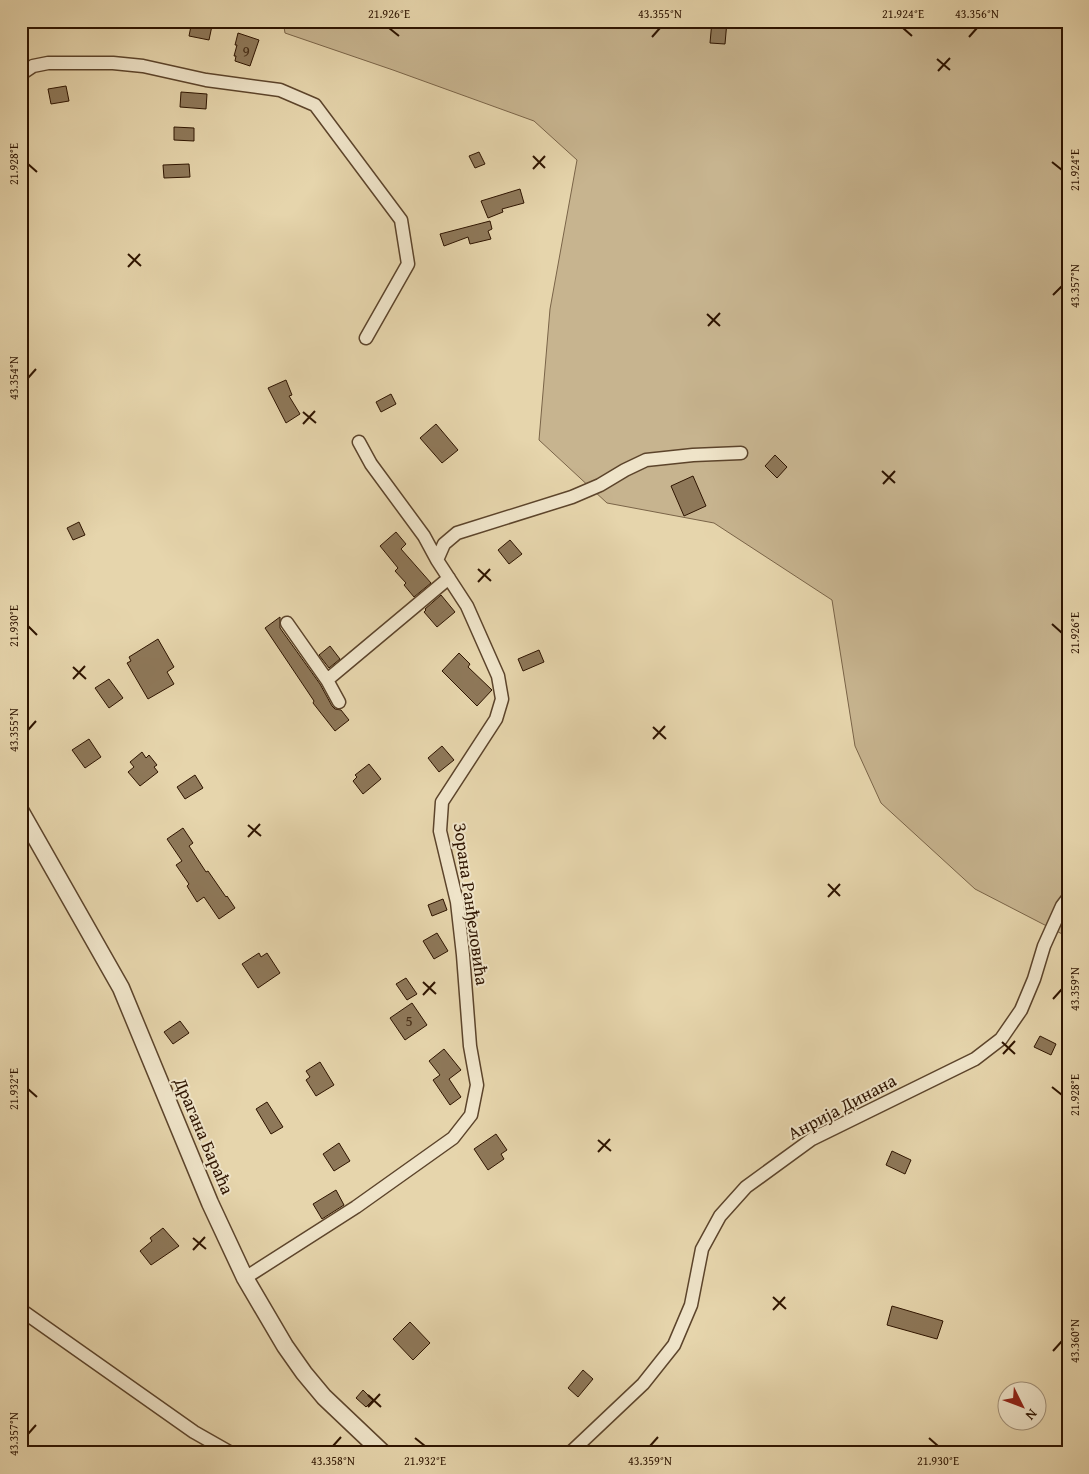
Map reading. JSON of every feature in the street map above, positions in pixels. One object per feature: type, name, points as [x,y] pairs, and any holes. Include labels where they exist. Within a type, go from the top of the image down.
[{"type":"street","points":[[21,74],[34,66],[48,63],[143,66],[206,80],[280,90],[315,105],[401,220],[408,264],[366,338]]},
{"type":"street","name":"Зорана Ранђеловића","points":[[245,1278],[356,1207],[453,1138],[470,1115],[477,1086],[470,1046],[463,955],[456,902],[440,831],[442,802],[496,719],[502,699],[498,676],[467,606],[436,560],[424,536],[370,464],[359,442]]},
{"type":"street","points":[[436,560],[444,544],[457,533],[572,497],[600,485],[646,460],[693,455],[741,453]]},
{"type":"street","points":[[327,680],[449,578]]},
{"type":"street","points":[[287,623],[327,680],[339,702]]},
{"type":"street","name":"Драгана Бараћа","points":[[21,812],[121,988],[210,1203],[245,1278],[285,1346],[304,1373],[324,1397],[383,1453]]},
{"type":"street","name":"Анрија Динана","points":[[570,1453],[643,1384],[674,1345],[691,1306],[702,1249],[726,1208],[746,1187],[812,1139],[974,1059],[1000,1038],[1021,1010],[1034,979],[1044,946],[1062,906],[1068,898]]},
{"type":"street","points":[[21,1310],[194,1432],[231,1453]]},
{"type":"shaded area","points":[[283,21],[1068,21],[1068,937],[975,889],[881,803],[855,746],[832,600],[714,523],[607,503],[539,440],[550,309],[577,160],[534,121],[285,33]]},
{"type":"building","points":[[192,21],[213,21],[209,40],[189,36]]},
{"type":"building","points":[[712,21],[727,21],[725,44],[710,43]]},
{"type":"building","points":[[238,33],[259,40],[250,66],[235,61],[236,56],[234,56],[237,45],[235,45]]},
{"type":"building","points":[[66,86],[69,101],[51,104],[48,89]]},
{"type":"building","points":[[181,92],[207,94],[206,109],[180,107]]},
{"type":"building","points":[[174,127],[194,128],[194,141],[174,140]]},
{"type":"building","points":[[479,152],[485,164],[475,168],[469,156]]},
{"type":"building","points":[[189,164],[190,177],[164,178],[163,165]]},
{"type":"building","points":[[520,189],[524,203],[502,209],[503,212],[488,218],[481,201]]},
{"type":"building","points":[[490,221],[492,229],[488,231],[491,239],[470,244],[468,237],[444,246],[440,234]]},
{"type":"building","points":[[286,380],[292,395],[289,396],[300,414],[286,423],[268,388]]},
{"type":"building","points":[[391,394],[396,404],[381,412],[376,402]]},
{"type":"building","points":[[436,424],[458,450],[442,463],[420,438]]},
{"type":"building","points":[[775,455],[787,467],[777,478],[765,466]]},
{"type":"building","points":[[693,476],[706,506],[684,516],[671,486]]},
{"type":"building","points":[[79,522],[85,535],[73,540],[67,528]]},
{"type":"building","points":[[396,532],[406,544],[401,549],[431,583],[414,597],[404,585],[406,583],[395,571],[398,568],[380,546]]},
{"type":"building","points":[[510,540],[522,554],[509,564],[498,550]]},
{"type":"building","points":[[441,595],[455,612],[437,627],[424,612]]},
{"type":"building","points":[[280,617],[280,628],[320,684],[332,706],[335,709],[341,710],[349,720],[335,731],[313,703],[314,701],[265,628]]},
{"type":"building","points":[[158,639],[174,667],[167,672],[174,684],[148,699],[127,663],[131,661],[129,657]]},
{"type":"building","points":[[330,646],[340,659],[329,668],[319,655]]},
{"type":"building","points":[[539,650],[544,662],[523,671],[518,659]]},
{"type":"building","points":[[459,653],[470,664],[468,667],[492,690],[477,706],[442,671]]},
{"type":"building","points":[[109,679],[123,698],[109,708],[95,688]]},
{"type":"building","points":[[89,739],[101,757],[85,768],[72,750]]},
{"type":"building","points":[[442,746],[454,760],[439,772],[428,758]]},
{"type":"building","points":[[142,752],[146,758],[149,755],[157,765],[154,767],[158,772],[140,786],[128,772],[134,767],[130,762]]},
{"type":"building","points":[[369,764],[381,779],[363,794],[353,781],[357,777],[355,775]]},
{"type":"building","points":[[195,775],[203,788],[185,799],[177,787]]},
{"type":"building","points":[[183,828],[193,843],[189,846],[206,872],[208,871],[235,908],[219,919],[204,897],[197,902],[187,886],[189,884],[176,865],[182,861],[167,839]]},
{"type":"building","points":[[443,899],[447,910],[432,916],[428,905]]},
{"type":"building","points":[[437,933],[448,951],[434,959],[423,941]]},
{"type":"building","points":[[259,953],[261,957],[267,953],[280,973],[258,988],[242,964]]},
{"type":"building","points":[[406,978],[417,994],[407,1000],[396,984]]},
{"type":"building","points":[[412,1003],[427,1025],[405,1040],[390,1018]]},
{"type":"building","points":[[180,1021],[189,1033],[173,1044],[164,1032]]},
{"type":"building","points":[[1040,1036],[1056,1044],[1051,1055],[1034,1047]]},
{"type":"building","points":[[444,1049],[461,1070],[449,1079],[461,1097],[450,1105],[433,1080],[440,1075],[429,1061]]},
{"type":"building","points":[[320,1062],[334,1085],[316,1096],[306,1080],[310,1077],[306,1071]]},
{"type":"building","points":[[267,1102],[283,1127],[271,1134],[256,1109]]},
{"type":"building","points":[[496,1134],[507,1150],[501,1154],[504,1159],[488,1170],[474,1149]]},
{"type":"building","points":[[339,1143],[350,1161],[334,1171],[323,1154]]},
{"type":"building","points":[[892,1151],[911,1160],[905,1174],[886,1165]]},
{"type":"building","points":[[336,1190],[344,1205],[322,1219],[313,1204]]},
{"type":"building","points":[[163,1228],[179,1246],[151,1265],[140,1251],[152,1241],[150,1238]]},
{"type":"building","points":[[892,1306],[943,1321],[937,1339],[887,1325]]},
{"type":"building","points":[[410,1322],[430,1343],[413,1360],[393,1339]]},
{"type":"building","points":[[583,1370],[593,1379],[578,1397],[568,1388]]},
{"type":"building","points":[[363,1390],[373,1400],[366,1407],[356,1398]]}]
